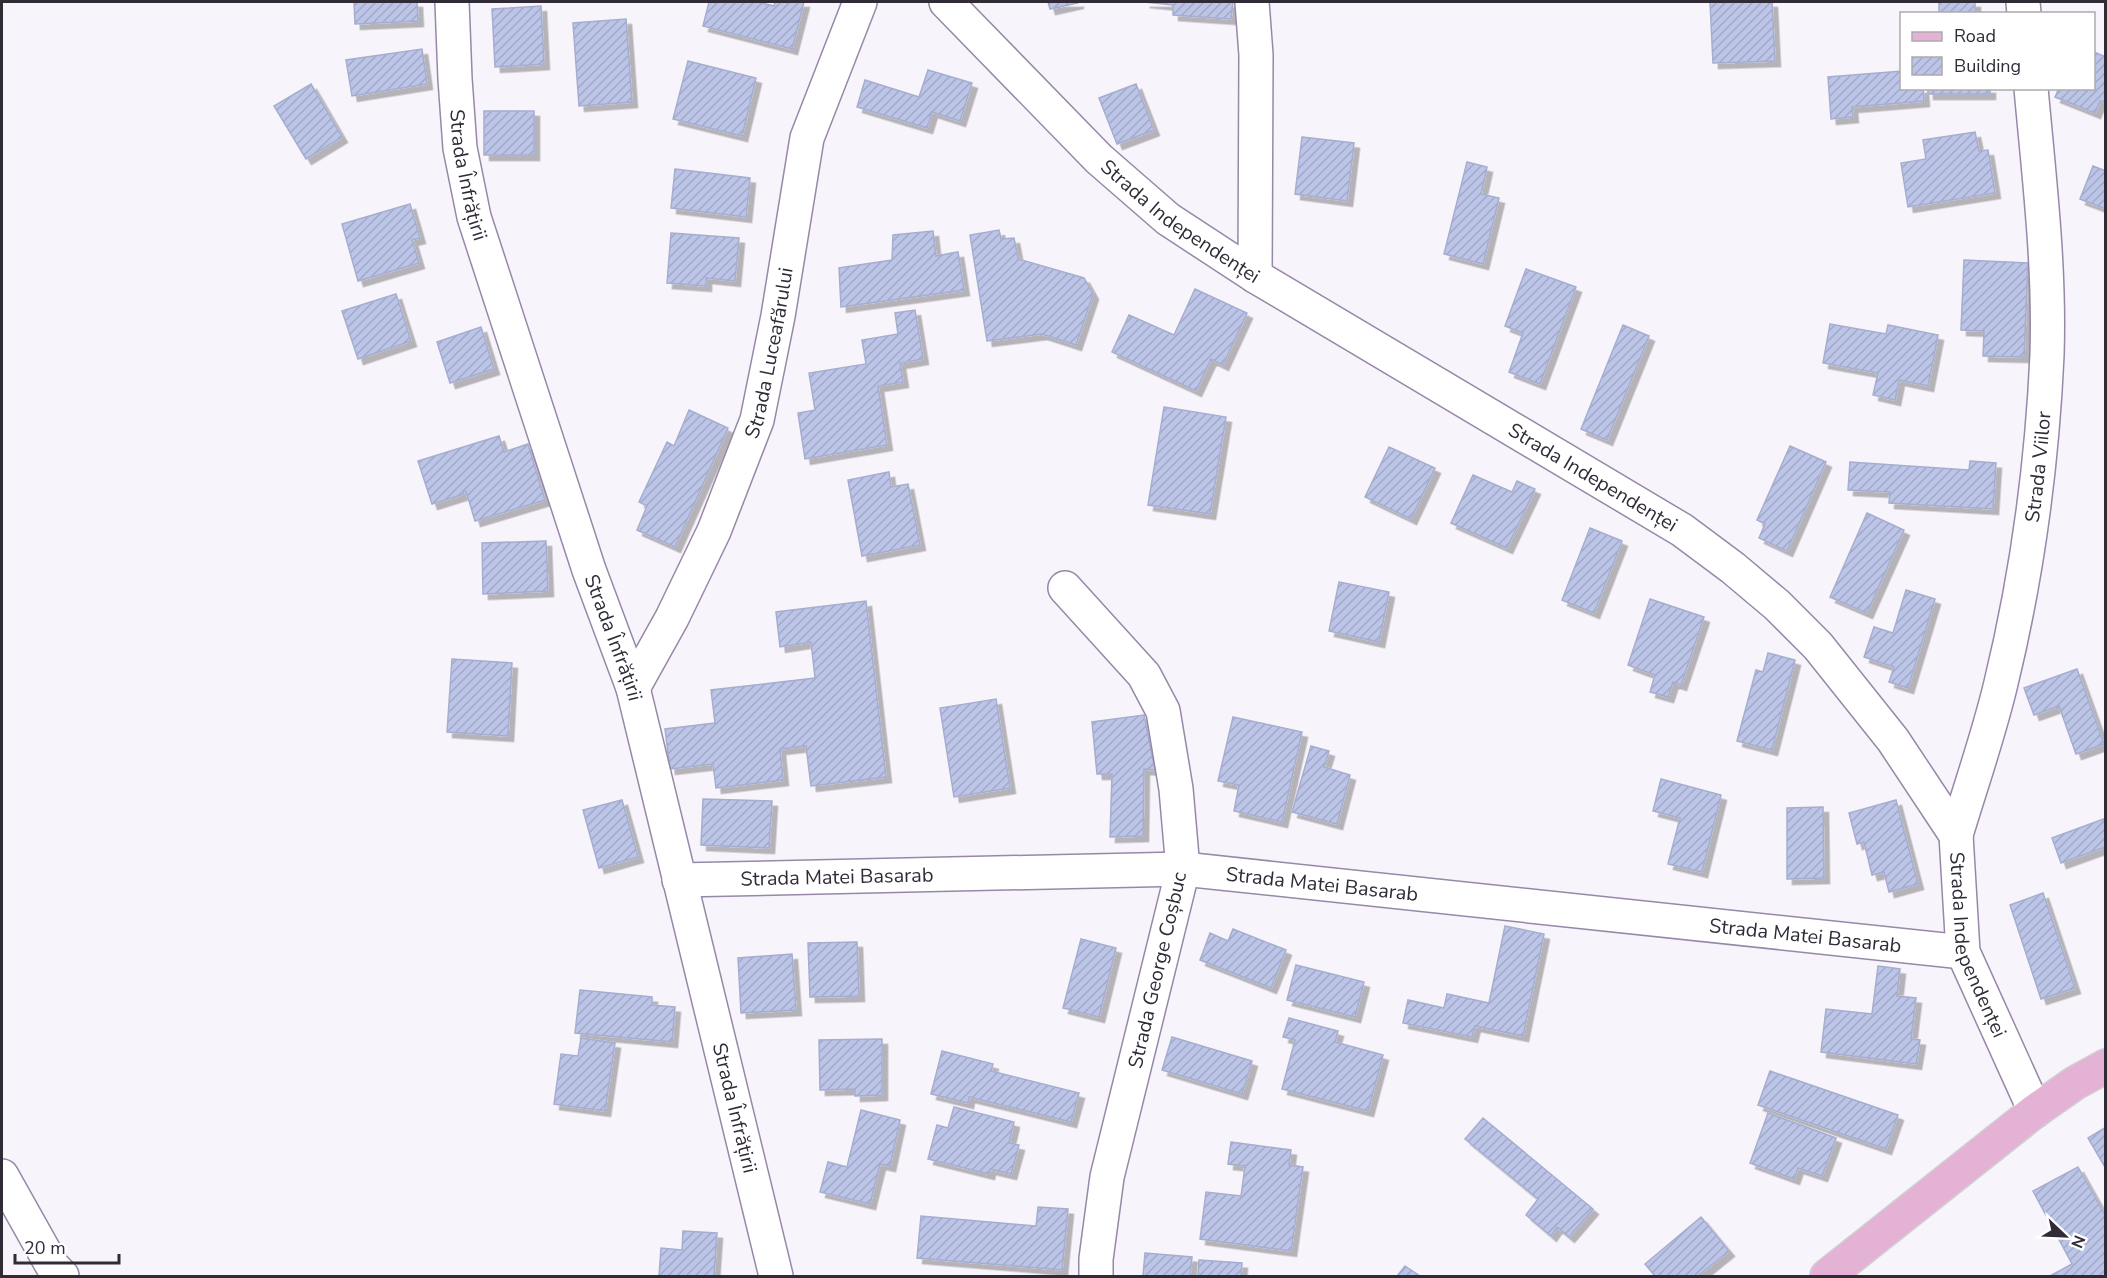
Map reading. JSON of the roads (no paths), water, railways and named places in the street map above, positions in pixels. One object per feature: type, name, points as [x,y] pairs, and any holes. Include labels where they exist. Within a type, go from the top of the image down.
[{"type":"main road","points":[[1827,1276],[2035,1111],[2075,1083],[2106,1066]]},
{"type":"street","name":"Strada Înfrățirii","points":[[452,2],[454,79],[460,148],[474,217],[589,570],[633,688],[776,1276]]},
{"type":"street","name":"Strada Luceafărului","points":[[633,688],[672,618],[714,531],[757,420],[778,316],[807,138],[860,2]]},
{"type":"street","name":"Strada Independenței","points":[[946,2],[1099,159],[1168,219],[1254,276],[1682,530],[1777,605],[1818,646],[1893,740],[1956,835],[1963,952],[2035,1111]]},
{"type":"street","points":[[1252,2],[1256,55],[1254,276]]},
{"type":"street","name":"Strada Viilor","points":[[1956,835],[2001,683],[2024,568],[2040,465],[2047,354],[2046,249],[2031,90]]},
{"type":"street","name":"Strada George Coșbuc","points":[[1065,588],[1144,675],[1163,711],[1176,789],[1183,869],[1107,1177],[1096,1259],[1096,1276]]},
{"type":"street","name":"Strada Matei Basarab","points":[[679,880],[1183,869],[1963,952]]},
{"type":"street","points":[[2,1176],[57,1272]]}]
